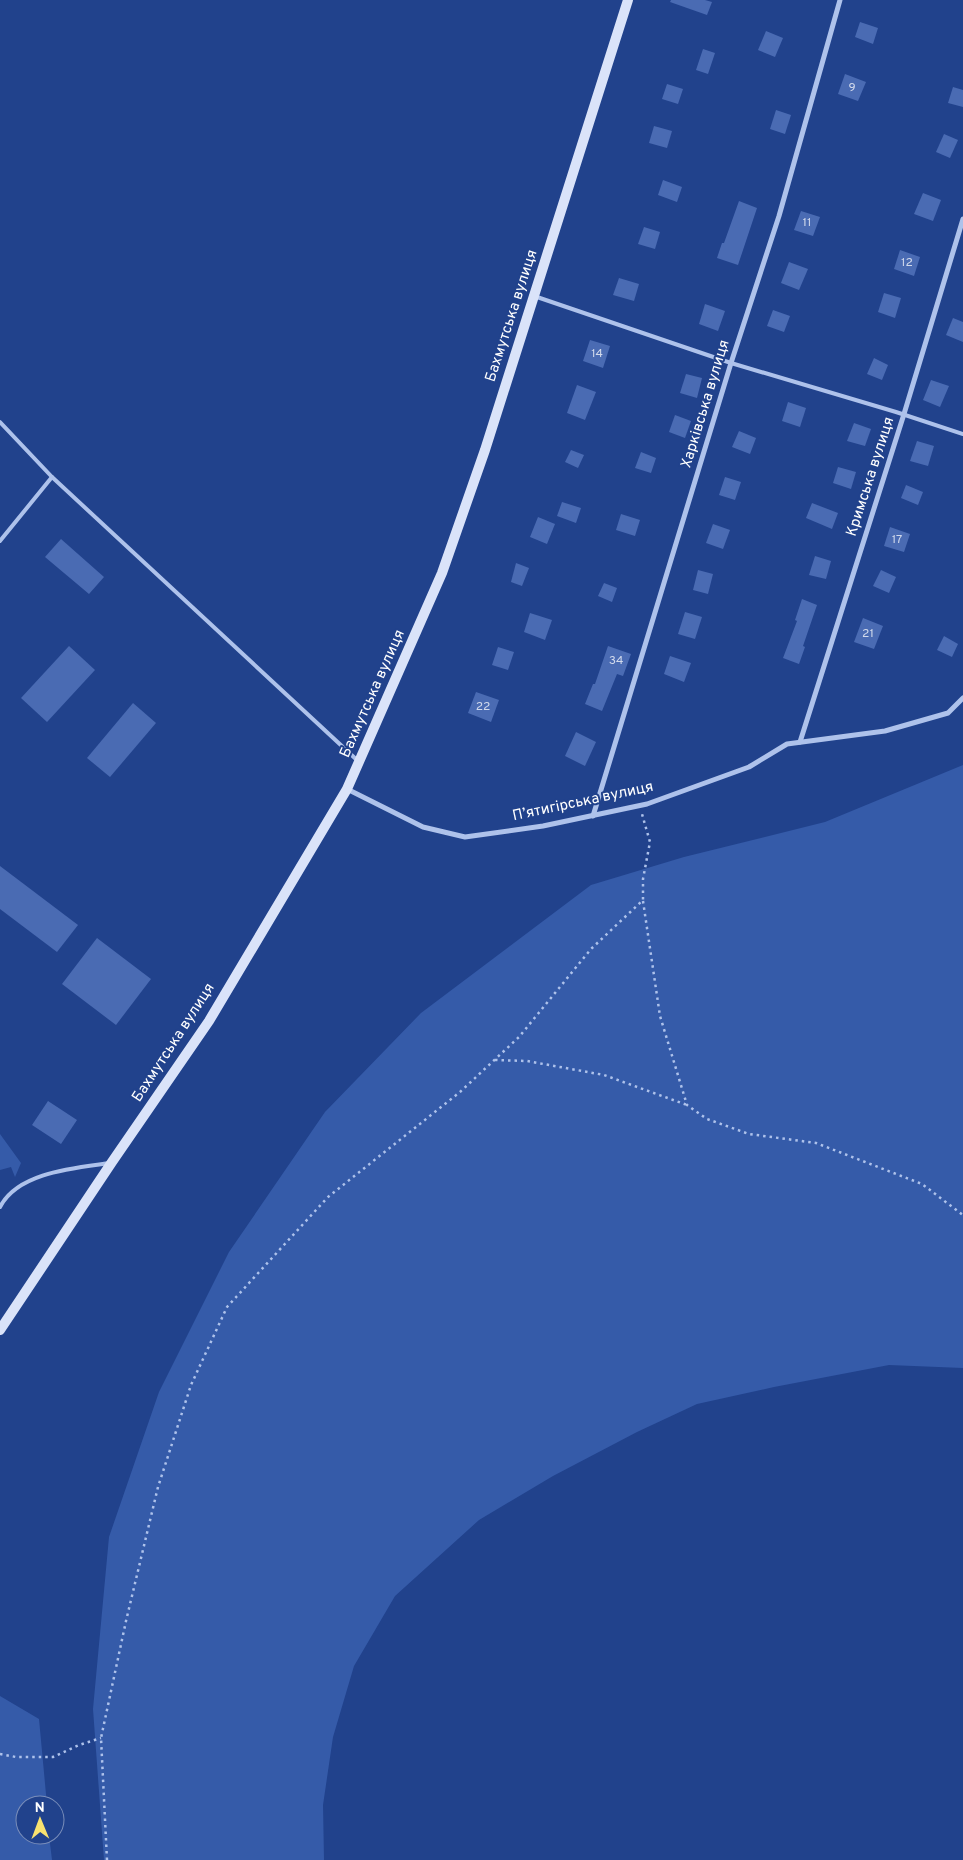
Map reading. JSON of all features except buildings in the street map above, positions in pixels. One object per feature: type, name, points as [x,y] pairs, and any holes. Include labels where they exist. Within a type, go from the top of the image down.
[{"type":"main road","name":"Бахмутська вулиця","points":[[0,1330],[209,1021],[347,789],[442,573],[485,450],[628,0]]},
{"type":"street","name":"Харківська вулиця","points":[[593,816],[731,363],[779,216],[840,0]]},
{"type":"street","name":"Кримська вулиця","points":[[800,742],[904,414],[963,219]]},
{"type":"street","name":"П’ятигірська вулиця","points":[[347,789],[423,827],[465,837],[543,826],[640,806],[749,767],[787,744],[885,732],[948,713],[963,698]]},
{"type":"lane","points":[[534,296],[731,363],[904,414],[963,434]]},
{"type":"lane","points":[[0,422],[52,477],[359,762]]},
{"type":"lane","points":[[0,541],[52,477]]},
{"type":"lane","points":[[0,1207],[4,1199],[19,1186],[44,1175],[112,1162]]},
{"type":"path","points":[[640,806],[650,842],[643,879],[643,900],[660,1016],[687,1104]]},
{"type":"path","points":[[107,1860],[101,1738],[126,1621],[158,1487],[191,1385],[227,1307],[328,1197],[460,1092],[519,1037],[591,949],[643,900]]},
{"type":"path","points":[[494,1060],[527,1061],[604,1075],[687,1104],[707,1119],[749,1134],[816,1143],[922,1184],[963,1215]]},
{"type":"path","points":[[0,1754],[16,1757],[53,1757],[79,1745],[101,1738]]},
{"type":"shaded area","points":[[963,765],[963,1368],[889,1365],[697,1404],[637,1432],[553,1476],[479,1520],[395,1596],[354,1666],[333,1737],[323,1805],[324,1860],[104,1860],[93,1709],[109,1537],[159,1392],[229,1252],[325,1112],[421,1013],[591,885],[684,857],[825,822]]},
{"type":"shaded area","points":[[0,1134],[21,1163],[15,1177],[11,1167],[0,1170]]},
{"type":"shaded area","points":[[0,1696],[39,1719],[46,1795],[15,1795],[15,1845],[50,1845],[52,1860],[0,1860]]}]
